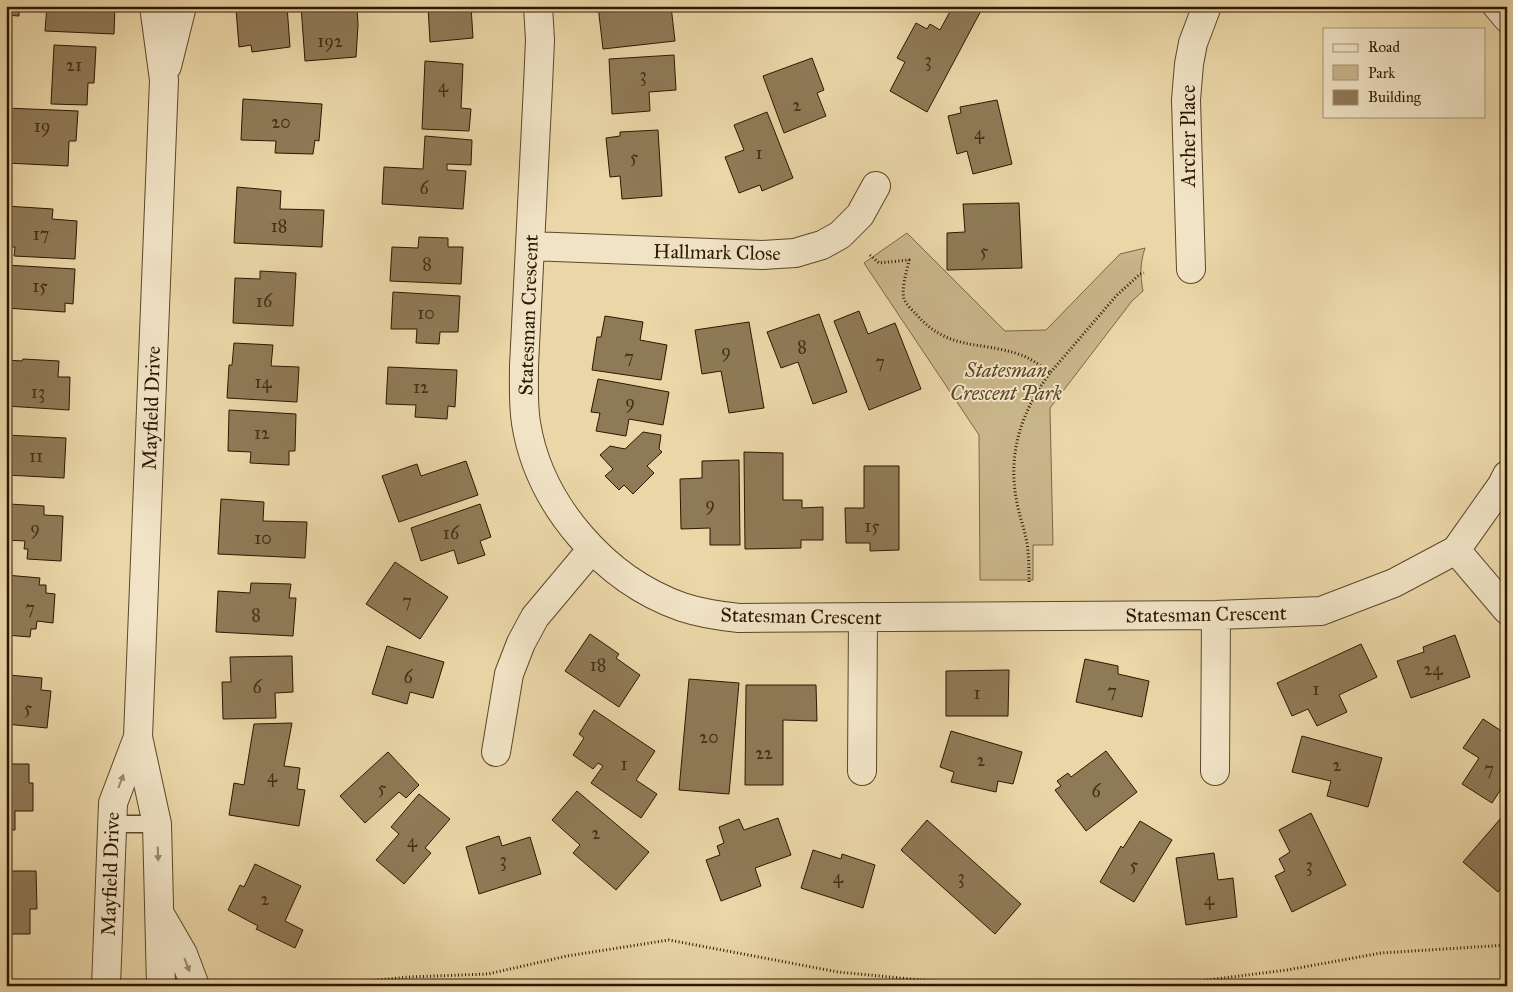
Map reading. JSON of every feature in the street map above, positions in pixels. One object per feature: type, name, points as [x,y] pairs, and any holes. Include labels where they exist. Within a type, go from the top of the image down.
[{"type":"street","name":"Mayfield Drive","points":[[154,6],[164,80],[138,737],[156,824],[161,986]]},
{"type":"street","name":"Mayfield Drive","points":[[164,80],[182,6]]},
{"type":"street","name":"Statesman Crescent","points":[[538,6],[540,40],[524,366],[526,425],[533,452],[545,482],[561,512],[592,549],[624,576],[655,595],[692,610],[739,618],[1216,615],[1321,611],[1394,583],[1456,550],[1507,475]]},
{"type":"street","name":"Archer Place","points":[[1191,269],[1186,100],[1188,64],[1193,43],[1207,6]]},
{"type":"street","points":[[1498,6],[1507,18]]},
{"type":"street","name":"Hallmark Close","points":[[530,246],[762,255],[795,253],[822,245],[840,234],[860,215],[876,186]]},
{"type":"street","points":[[496,752],[509,674],[522,643],[535,617],[592,549]]},
{"type":"street","points":[[1456,550],[1507,610]]},
{"type":"street","points":[[1215,771],[1216,615]]},
{"type":"street","points":[[862,771],[863,617]]},
{"type":"street","name":"Mayfield Drive","points":[[106,986],[113,803],[138,737]]},
{"type":"street","points":[[160,914],[183,954],[195,986]]},
{"type":"lane","points":[[112,824],[156,824]]},
{"type":"path","points":[[870,255],[879,263],[909,260],[904,299],[926,326],[960,343],[1022,355],[1036,362],[1050,374]]},
{"type":"path","points":[[1029,582],[1028,551],[1014,486],[1014,464],[1018,434],[1025,413],[1036,392],[1050,374],[1116,296],[1140,274],[1144,274]]},
{"type":"path","points":[[315,986],[409,977],[488,974],[567,956],[669,940],[838,972],[953,983],[1039,984],[1183,984],[1287,970],[1381,953],[1507,945]]},
{"type":"path","points":[[227,984],[260,986]]},
{"type":"green space","name":"Statesman Crescent Park","points":[[907,233],[1005,331],[1046,330],[1120,254],[1145,248],[1141,269],[1143,291],[1132,301],[1050,408],[1053,545],[1033,545],[1033,580],[980,580],[979,435],[864,263]]},
{"type":"building","points":[[6,6],[39,6],[39,8],[19,7],[19,16],[6,15]]},
{"type":"building","points":[[47,6],[115,6],[114,34],[45,31]]},
{"type":"building","points":[[245,6],[287,6],[290,47],[252,52],[251,45],[239,47],[236,9],[245,8]]},
{"type":"building","points":[[301,6],[357,6],[356,57],[305,61]]},
{"type":"building","points":[[428,6],[471,6],[473,38],[430,42]]},
{"type":"building","points":[[598,6],[671,6],[675,41],[603,49]]},
{"type":"building","points":[[953,6],[983,7],[927,112],[890,91],[905,62],[897,58],[916,23],[927,29],[930,24],[940,30]]},
{"type":"building","points":[[54,45],[96,47],[94,83],[88,83],[87,105],[51,104]]},
{"type":"building","points":[[674,55],[676,90],[649,92],[650,111],[612,114],[609,59]]},
{"type":"building","points":[[812,58],[824,90],[817,93],[826,116],[784,133],[763,76]]},
{"type":"building","points":[[425,61],[463,64],[461,108],[471,109],[469,131],[422,129]]},
{"type":"building","points":[[243,99],[322,104],[319,141],[315,140],[313,154],[275,153],[276,141],[241,140]]},
{"type":"building","points":[[997,100],[1012,164],[973,174],[967,151],[957,154],[948,116],[961,113],[960,107]]},
{"type":"building","points":[[6,108],[78,111],[76,141],[69,141],[68,166],[6,163]]},
{"type":"building","points":[[767,112],[793,178],[762,191],[760,185],[739,193],[725,157],[744,150],[734,125]]},
{"type":"building","points":[[658,130],[662,196],[622,199],[620,176],[610,177],[606,138],[620,136],[620,132]]},
{"type":"building","points":[[425,136],[472,140],[471,165],[447,164],[447,170],[466,171],[463,209],[382,204],[384,167],[423,169]]},
{"type":"building","points":[[237,187],[281,191],[280,209],[324,210],[322,247],[234,243]]},
{"type":"building","points":[[1019,203],[1022,268],[947,270],[947,233],[965,232],[963,204]]},
{"type":"building","points":[[6,206],[53,209],[52,219],[77,221],[75,259],[14,256],[15,247],[6,247]]},
{"type":"building","points":[[419,237],[448,238],[448,247],[463,247],[461,284],[390,281],[392,247],[418,248]]},
{"type":"building","points":[[6,265],[75,269],[73,304],[65,303],[65,312],[6,308]]},
{"type":"building","points":[[260,271],[296,273],[293,326],[233,323],[235,278],[260,279]]},
{"type":"building","points":[[393,292],[460,296],[458,332],[440,332],[439,344],[416,343],[417,329],[391,329]]},
{"type":"building","points":[[859,311],[868,334],[895,323],[921,389],[869,410],[834,321]]},
{"type":"building","points":[[819,314],[847,392],[813,404],[798,362],[781,368],[767,332]]},
{"type":"building","points":[[605,316],[643,322],[640,340],[667,345],[661,380],[592,370],[597,337],[601,337]]},
{"type":"building","points":[[749,322],[764,408],[729,413],[721,371],[702,374],[695,330]]},
{"type":"building","points":[[234,343],[273,345],[271,366],[299,367],[297,402],[227,398],[229,365],[232,365]]},
{"type":"building","points":[[23,359],[59,361],[58,377],[70,377],[69,410],[6,406],[6,360],[22,361]]},
{"type":"building","points":[[388,367],[457,370],[455,407],[448,406],[447,419],[415,417],[416,405],[386,404]]},
{"type":"building","points":[[598,379],[669,392],[663,425],[629,419],[626,436],[596,431],[600,413],[591,412]]},
{"type":"building","points":[[229,410],[296,414],[295,451],[289,451],[289,465],[250,463],[251,452],[228,451]]},
{"type":"building","points":[[643,432],[661,435],[659,449],[662,452],[647,466],[654,473],[633,494],[624,485],[619,490],[605,476],[613,469],[600,455],[610,446],[625,449]]},
{"type":"building","points":[[6,435],[66,438],[64,478],[6,475]]},
{"type":"building","points":[[744,452],[783,453],[783,500],[802,500],[802,508],[823,507],[823,540],[801,540],[801,548],[745,549]]},
{"type":"building","points":[[739,460],[740,545],[710,545],[710,528],[681,529],[680,479],[702,478],[702,461]]},
{"type":"building","points":[[466,461],[478,495],[399,522],[382,476],[417,464],[421,476]]},
{"type":"building","points":[[864,466],[899,466],[899,550],[870,551],[870,543],[846,543],[845,508],[864,508]]},
{"type":"building","points":[[221,499],[264,502],[263,521],[307,522],[305,558],[218,554]]},
{"type":"building","points":[[9,504],[44,506],[44,515],[63,516],[61,561],[27,559],[28,549],[24,549],[25,541],[6,540],[6,513],[8,513]]},
{"type":"building","points":[[480,504],[491,537],[480,541],[485,555],[458,564],[454,550],[421,561],[411,528]]},
{"type":"building","points":[[395,562],[448,597],[420,639],[366,604]]},
{"type":"building","points":[[6,575],[40,578],[39,585],[46,585],[46,593],[55,594],[53,623],[37,621],[36,629],[31,629],[30,637],[6,635]]},
{"type":"building","points":[[251,583],[291,584],[289,598],[296,598],[293,636],[216,632],[218,591],[250,593]]},
{"type":"building","points":[[590,634],[619,654],[616,658],[640,675],[619,707],[565,671]]},
{"type":"building","points":[[1455,635],[1470,677],[1411,698],[1397,661],[1424,652],[1423,647]]},
{"type":"building","points":[[1361,644],[1377,677],[1339,695],[1347,712],[1317,726],[1308,709],[1292,716],[1277,683]]},
{"type":"building","points":[[387,646],[444,662],[433,698],[410,692],[407,704],[372,694]]},
{"type":"building","points":[[292,656],[293,692],[275,693],[276,718],[223,719],[222,682],[231,682],[230,657]]},
{"type":"building","points":[[1085,659],[1118,666],[1118,674],[1149,681],[1142,717],[1076,702]]},
{"type":"building","points":[[1009,670],[1008,716],[946,716],[946,671]]},
{"type":"building","points":[[9,675],[42,678],[41,690],[51,691],[47,728],[6,724],[6,688]]},
{"type":"building","points":[[689,679],[739,683],[729,794],[679,790]]},
{"type":"building","points":[[746,685],[816,685],[817,721],[783,720],[783,785],[745,785]]},
{"type":"building","points":[[594,710],[655,751],[636,780],[657,794],[641,818],[591,783],[603,766],[598,763],[593,769],[573,755],[584,738],[579,734]]},
{"type":"building","points":[[1483,719],[1503,732],[1507,726],[1507,780],[1492,803],[1462,784],[1479,758],[1463,748]]},
{"type":"building","points":[[292,723],[284,766],[300,768],[297,789],[305,790],[299,826],[229,815],[234,783],[244,785],[254,724]]},
{"type":"building","points":[[951,731],[1022,752],[1013,784],[998,781],[996,792],[951,782],[954,772],[940,767]]},
{"type":"building","points":[[6,734],[8,734],[8,764],[29,764],[29,783],[33,783],[33,811],[15,811],[15,830],[6,830]]},
{"type":"building","points":[[1302,736],[1382,758],[1368,807],[1327,796],[1331,781],[1292,772]]},
{"type":"building","points":[[1106,751],[1137,792],[1086,831],[1055,790],[1061,786],[1057,781],[1068,773],[1071,777]]},
{"type":"building","points":[[388,752],[419,785],[406,798],[399,792],[365,823],[340,796]]},
{"type":"building","points":[[577,791],[649,852],[616,890],[573,853],[580,845],[552,820]]},
{"type":"building","points":[[419,794],[450,819],[425,848],[431,853],[404,884],[376,860],[399,834],[391,827]]},
{"type":"building","points":[[1507,811],[1507,883],[1498,892],[1463,862]]},
{"type":"building","points":[[1311,813],[1346,885],[1292,912],[1275,876],[1285,871],[1279,859],[1290,852],[1279,830]]},
{"type":"building","points":[[778,818],[791,855],[755,868],[761,886],[721,901],[706,860],[720,855],[717,846],[724,843],[719,827],[739,819],[744,830]]},
{"type":"building","points":[[927,820],[1021,904],[995,934],[901,850]]},
{"type":"building","points":[[1140,821],[1172,840],[1134,902],[1100,882],[1121,846],[1123,848]]},
{"type":"building","points":[[499,836],[502,846],[530,837],[541,874],[479,894],[466,847]]},
{"type":"building","points":[[813,850],[841,859],[842,854],[875,865],[863,908],[801,888]]},
{"type":"building","points":[[1214,853],[1218,880],[1233,878],[1237,917],[1186,925],[1176,858]]},
{"type":"building","points":[[255,864],[301,886],[285,921],[303,930],[295,948],[256,929],[258,926],[228,910],[240,885],[244,887]]},
{"type":"building","points":[[6,871],[36,871],[37,909],[30,909],[30,934],[6,934]]}]
